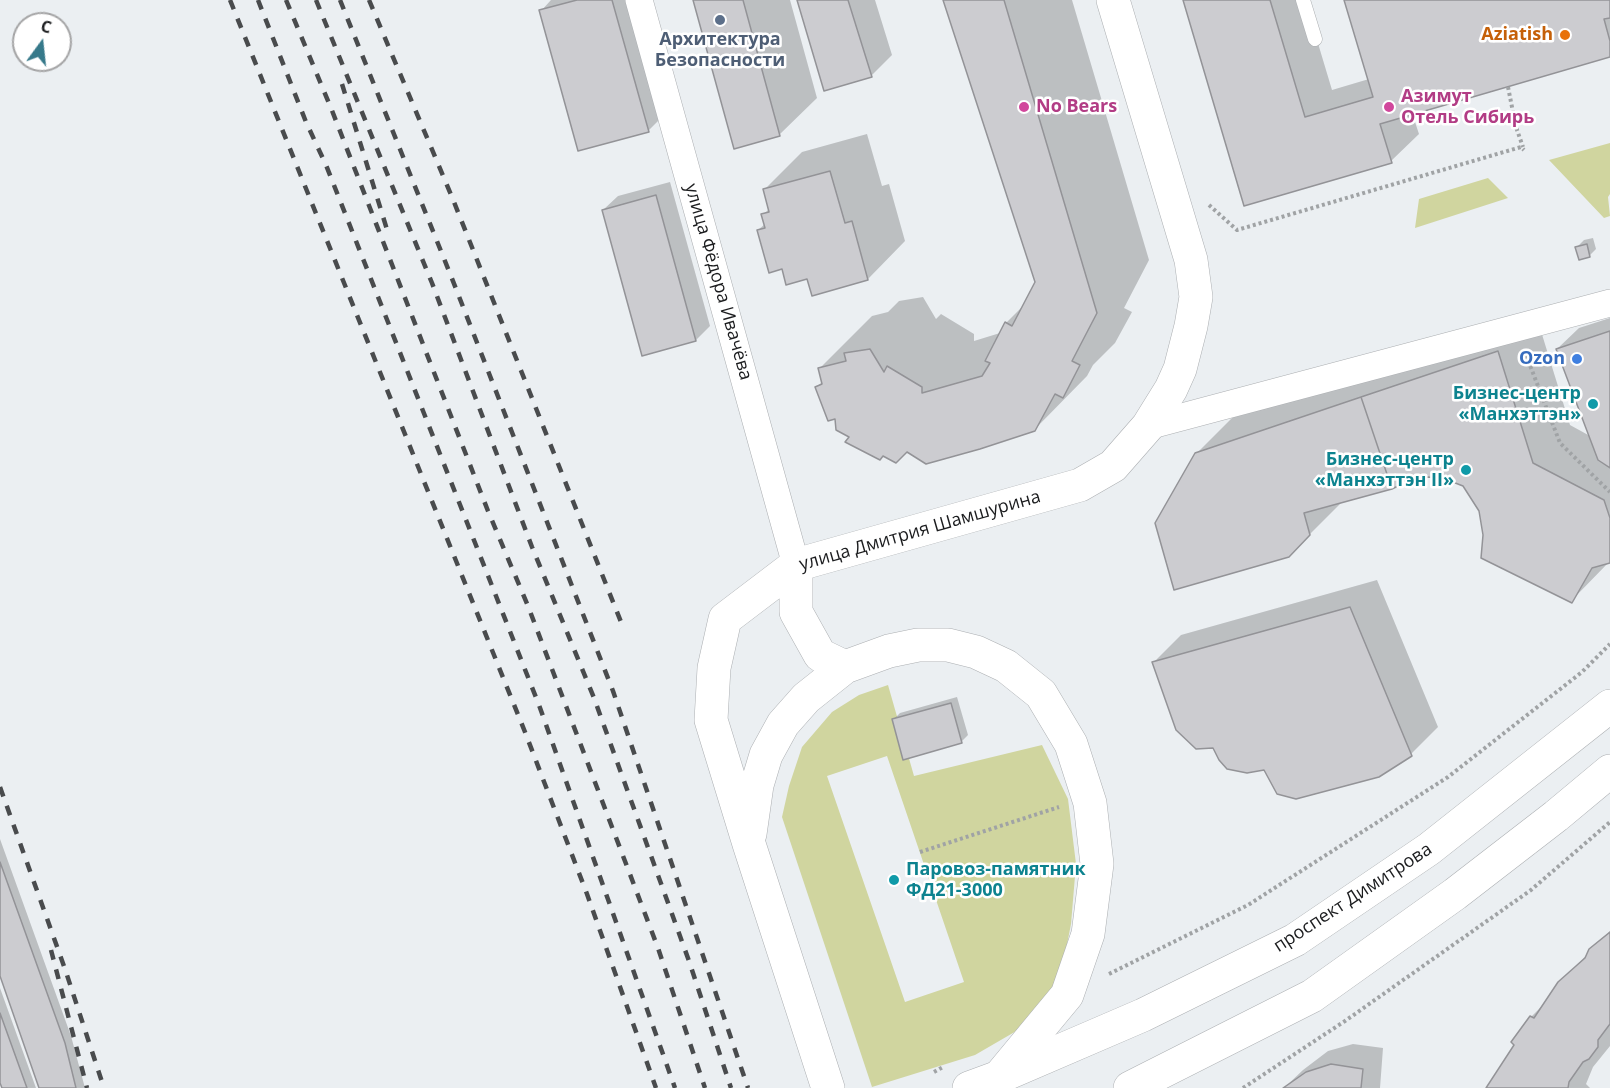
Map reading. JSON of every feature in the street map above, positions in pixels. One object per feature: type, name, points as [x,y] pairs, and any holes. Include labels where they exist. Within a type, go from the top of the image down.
[{"type":"street","name":"улица Фёдора Ивачёва","points":[[639,0],[796,565]]},
{"type":"street","name":"улица Дмитрия Шамшурина","points":[[828,1088],[748,844],[711,720],[714,668],[725,619],[796,565],[1080,485],[1113,466],[1148,426],[1171,389],[1180,369],[1196,297],[1191,260],[1113,0]]},
{"type":"street","points":[[1148,426],[1610,303]]},
{"type":"street","points":[[796,565],[796,612],[820,655],[845,668]]},
{"type":"street","points":[[748,844],[757,785],[766,755],[783,724],[806,698],[845,668],[889,651],[918,645],[948,645],[976,652],[1006,666],[1041,694],[1071,744],[1088,798],[1097,864],[1088,934],[1067,994],[999,1077]]},
{"type":"street","name":"проспект Димитрова","points":[[969,1088],[1143,1015],[1295,940],[1429,849],[1610,706]]},
{"type":"street","points":[[1130,1088],[1312,996],[1455,894],[1610,771]]},
{"type":"lane","points":[[1303,0],[1315,39]]},
{"type":"path","points":[[1206,203],[1237,230],[1521,147],[1524,150],[1516,127],[1508,87]]},
{"type":"path","points":[[1515,328],[1560,443],[1610,492]]},
{"type":"path","points":[[1067,994],[1248,905],[1438,783],[1581,672],[1610,644]]},
{"type":"path","points":[[920,852],[1088,798]]},
{"type":"path","points":[[1243,1088],[1345,1021],[1531,890],[1610,822]]},
{"type":"path","points":[[933,1072],[944,1066]]},
{"type":"green space","points":[[1610,143],[1610,194],[1608,197],[1610,216],[1604,218],[1549,160]]},
{"type":"green space","points":[[1488,178],[1508,198],[1415,228],[1419,199]]},
{"type":"green space","points":[[888,685],[914,776],[1042,745],[1068,799],[1076,864],[1071,924],[1061,975],[1037,1019],[975,1055],[872,1087],[782,817],[802,747],[832,712],[859,695]],"holes":[[[887,756],[964,982],[905,1002],[827,776]]]},
{"type":"building","points":[[577,0],[612,0],[649,132],[578,151],[539,10]]},
{"type":"building","points":[[693,0],[743,0],[780,136],[734,149]]},
{"type":"building","points":[[797,0],[848,0],[872,77],[824,91]]},
{"type":"building","points":[[943,0],[1004,0],[1097,313],[1072,361],[1080,365],[1063,398],[1055,394],[1035,431],[926,464],[907,452],[896,463],[883,456],[880,460],[845,442],[849,437],[836,430],[835,419],[828,421],[815,387],[822,384],[818,368],[846,361],[844,353],[870,349],[884,372],[887,366],[922,387],[922,393],[982,376],[990,363],[985,361],[1005,322],[1012,326],[1035,282]]},
{"type":"building","name":"Азимут Отель Сибирь","points":[[1183,0],[1270,0],[1305,117],[1373,97],[1344,0],[1610,0],[1610,18],[1604,19],[1610,41],[1610,57],[1380,124],[1392,163],[1244,206]]},
{"type":"building","points":[[830,171],[845,223],[852,221],[868,280],[812,296],[807,279],[786,285],[782,269],[769,273],[757,230],[765,228],[761,214],[769,212],[763,189]]},
{"type":"building","points":[[656,195],[696,341],[642,356],[602,210]]},
{"type":"building","points":[[1587,244],[1590,257],[1579,260],[1575,247]]},
{"type":"building","name":"Бизнес-центр «Манхэттэн»","points":[[1610,331],[1610,468],[1598,460],[1556,349]]},
{"type":"building","name":"Бизнес-центр «Манхэттэн II»","points":[[1498,351],[1533,463],[1604,500],[1610,518],[1610,563],[1592,568],[1572,603],[1481,558],[1483,535],[1479,511],[1463,486],[1445,479],[1428,477],[1408,481],[1392,489],[1361,397]]},
{"type":"building","name":"Бизнес-центр «Манхэттэн II»","points":[[1361,397],[1392,489],[1304,513],[1310,535],[1289,557],[1174,590],[1155,523],[1195,453]]},
{"type":"building","points":[[1350,607],[1412,756],[1379,777],[1296,799],[1277,794],[1264,770],[1247,773],[1227,769],[1213,748],[1196,749],[1176,730],[1152,662]]},
{"type":"building","points":[[951,703],[962,743],[903,760],[892,719]]},
{"type":"building","points":[[0,862],[65,1043],[76,1088],[39,1088],[0,976]]},
{"type":"building","points":[[1610,932],[1610,1024],[1598,1040],[1598,1047],[1589,1059],[1583,1062],[1569,1082],[1568,1088],[1486,1088],[1514,1045],[1511,1042],[1530,1016],[1534,1018],[1558,982],[1585,958],[1589,949]]},
{"type":"building","points":[[0,1013],[27,1088],[2,1088],[0,1083]]},
{"type":"building","points":[[1331,1064],[1363,1069],[1361,1088],[1283,1088],[1306,1072]]},
{"type":"railway","points":[[230,0],[525,732],[587,894],[656,1088]]},
{"type":"railway","points":[[258,0],[306,122],[326,165],[539,705],[675,1088]]},
{"type":"railway","points":[[286,0],[331,108],[488,511],[528,606],[658,948],[705,1088]]},
{"type":"railway","points":[[316,0],[432,283],[532,547],[594,698],[689,961],[731,1088]]},
{"type":"railway","points":[[340,0],[451,276],[613,691],[748,1088]]},
{"type":"railway","points":[[369,0],[452,197],[621,622]]},
{"type":"railway","points":[[342,84],[389,236]]},
{"type":"railway","points":[[0,787],[65,969],[104,1088]]},
{"type":"railway","points":[[51,950],[87,1088]]},
{"type":"place","name":"Архитектура Безопасности","points":[[720,20]]},
{"type":"place","name":"Aziatish","points":[[1565,35]]},
{"type":"place","name":"No Bears","points":[[1024,107]]},
{"type":"place","name":"Азимут Отель Сибирь","points":[[1389,107]]},
{"type":"place","name":"Ozon","points":[[1577,359]]},
{"type":"place","name":"Бизнес-центр «Манхэттэн»","points":[[1593,404]]},
{"type":"place","name":"Бизнес-центр «Манхэттэн II»","points":[[1466,470]]},
{"type":"place","name":"Паровоз-памятник ФД21-3000","points":[[894,880]]}]
